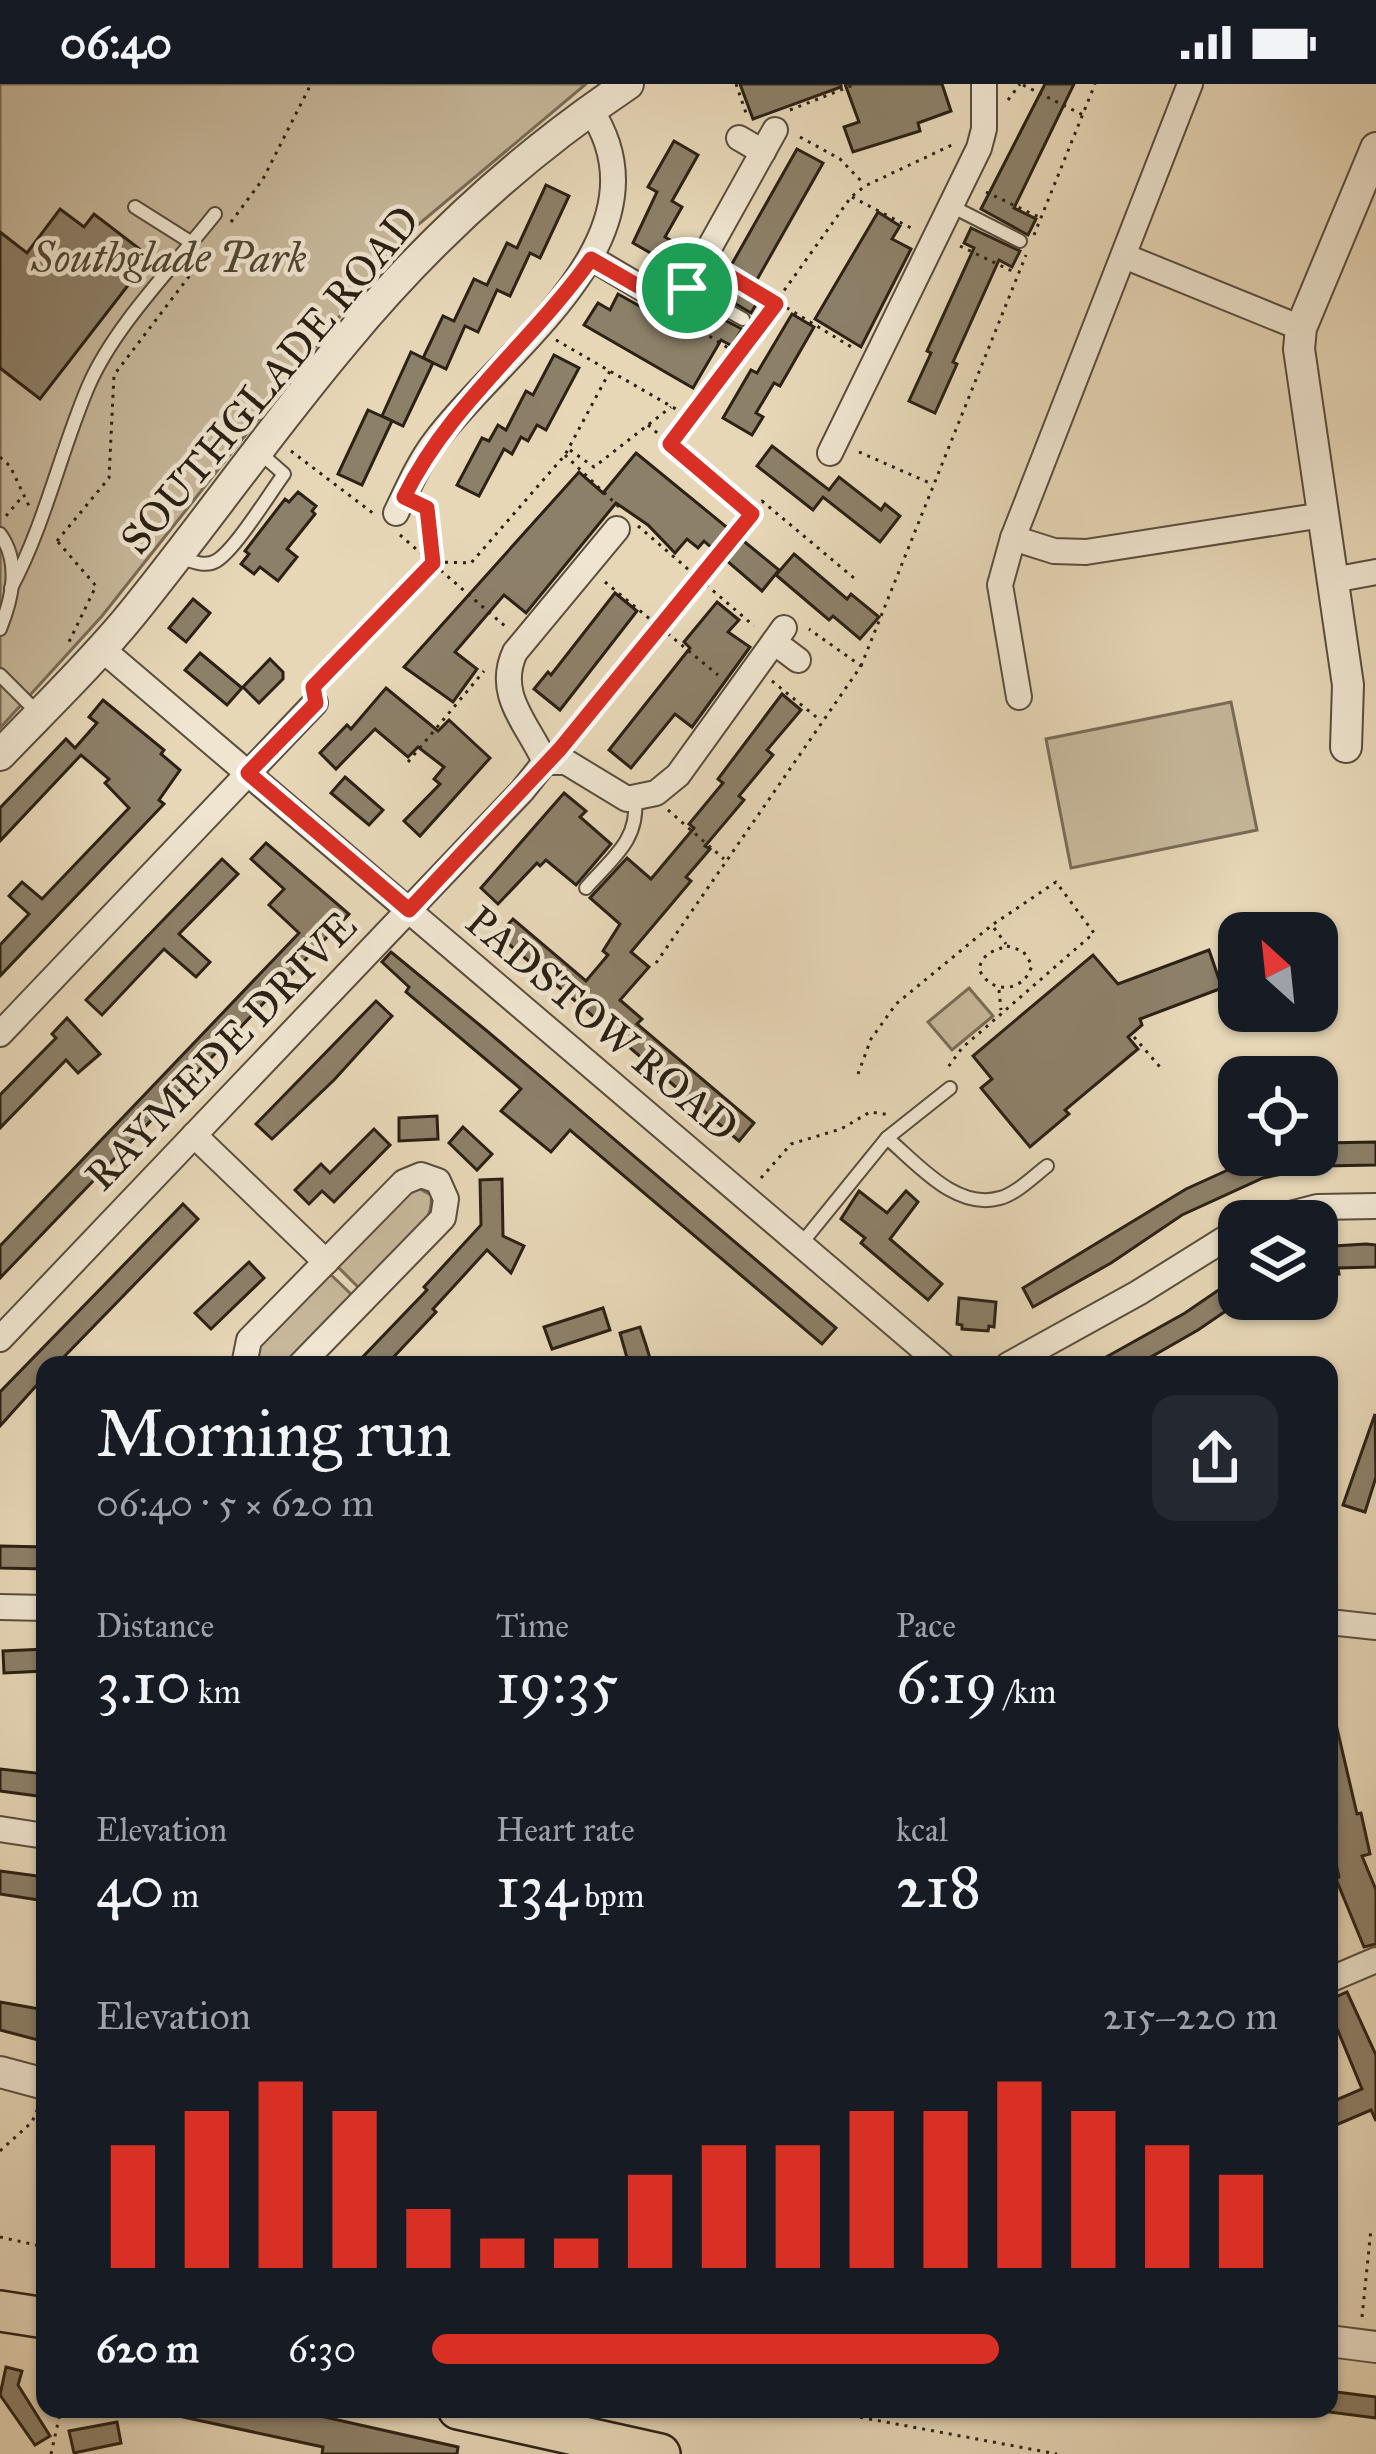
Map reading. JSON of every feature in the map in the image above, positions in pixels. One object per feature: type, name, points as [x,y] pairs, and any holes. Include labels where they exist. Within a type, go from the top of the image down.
[{"type":"main road","points":[[0,2311],[36,2317]]},
{"type":"main road","points":[[498,2418],[660,2454]]},
{"type":"street","name":"SOUTHGLADE ROAD","points":[[0,755],[102,649],[346,340],[455,222],[628,84]]},
{"type":"street","points":[[833,447],[926,232],[951,206],[963,181],[984,129],[984,84]]},
{"type":"street","points":[[1019,697],[1000,585],[1013,538],[1190,84]]},
{"type":"street","points":[[409,506],[433,443],[562,299],[591,259],[612,201],[615,172],[609,143],[590,110]]},
{"type":"street","points":[[591,259],[659,298],[678,294],[703,260],[772,136]]},
{"type":"street","points":[[739,138],[772,136]]},
{"type":"street","points":[[1346,747],[1348,685],[1299,364],[1301,328],[1376,148]]},
{"type":"street","points":[[1124,256],[1301,328]]},
{"type":"street","points":[[850,412],[874,425]]},
{"type":"street","points":[[1013,538],[1054,550],[1086,552],[1323,515]]},
{"type":"street","points":[[626,560],[611,536],[508,666],[509,695],[545,762],[566,762],[618,796],[635,800],[656,793],[678,775],[755,668],[789,633],[798,660]]},
{"type":"street","points":[[1333,580],[1376,572]]},
{"type":"street","name":"PADSTOW ROAD","points":[[102,649],[932,1356]]},
{"type":"street","points":[[0,1034],[316,703]]},
{"type":"street","name":"RAYMEDE DRIVE","points":[[0,1339],[545,762]]},
{"type":"street","points":[[194,1135],[326,1262]]},
{"type":"street","points":[[248,1356],[249,1340],[404,1182],[421,1175],[437,1181],[446,1199],[442,1218],[309,1356]]},
{"type":"street","points":[[1338,1207],[1376,1206]]},
{"type":"street","points":[[1024,1356],[1218,1243]]},
{"type":"street","points":[[0,1607],[36,1608]]},
{"type":"street","points":[[1338,1623],[1376,1627]]},
{"type":"street","points":[[0,1829],[36,1835]]},
{"type":"street","points":[[1338,1976],[1376,1960]]},
{"type":"street","points":[[0,2072],[36,2089]]},
{"type":"street","points":[[1338,2340],[1369,2338]]},
{"type":"lane","points":[[951,206],[1027,239]]},
{"type":"lane","points":[[135,207],[192,243]]},
{"type":"lane","points":[[0,629],[11,588],[41,521],[89,384],[116,339],[215,214]]},
{"type":"lane","points":[[678,294],[743,319]]},
{"type":"lane","points":[[0,534],[10,554],[11,588]]},
{"type":"lane","points":[[0,675],[39,714]]},
{"type":"lane","points":[[586,888],[633,834],[635,800]]},
{"type":"lane","points":[[801,1244],[887,1138],[954,1084]]},
{"type":"lane","points":[[887,1138],[948,1189],[976,1201],[1004,1198],[1048,1166]]},
{"type":"path","points":[[222,233],[263,179],[311,84]]},
{"type":"path","points":[[736,84],[750,126],[767,120],[772,136],[840,159],[865,186]]},
{"type":"path","points":[[792,110],[856,84]]},
{"type":"path","points":[[1021,84],[1083,115]]},
{"type":"path","points":[[1027,239],[1041,218],[1095,84]]},
{"type":"path","points":[[670,444],[851,197],[984,129]]},
{"type":"path","points":[[963,181],[1041,218]]},
{"type":"path","points":[[851,197],[1018,274]]},
{"type":"path","points":[[57,541],[109,478],[114,375],[208,250]]},
{"type":"path","points":[[656,963],[861,666],[1026,256]]},
{"type":"path","points":[[703,260],[856,350]]},
{"type":"path","points":[[678,294],[682,322],[738,354]]},
{"type":"path","points":[[546,334],[690,417]]},
{"type":"path","points":[[316,703],[313,687],[433,563],[471,563],[565,455],[610,371]]},
{"type":"path","points":[[568,449],[594,467],[671,407]]},
{"type":"path","points":[[648,425],[752,514]]},
{"type":"path","points":[[833,447],[934,484]]},
{"type":"path","points":[[565,455],[753,626]]},
{"type":"path","points":[[0,458],[10,466],[22,497],[95,586],[65,651]]},
{"type":"path","points":[[6,516],[22,497]]},
{"type":"path","points":[[545,762],[762,501],[854,578]]},
{"type":"path","points":[[409,506],[433,563]]},
{"type":"path","points":[[586,566],[738,692]]},
{"type":"path","points":[[495,618],[511,632]]},
{"type":"path","points":[[789,633],[861,666]]},
{"type":"path","points":[[755,668],[822,721]]},
{"type":"path","points":[[408,762],[483,673]]},
{"type":"path","points":[[686,826],[724,859]]},
{"type":"path","points":[[858,1074],[872,1039],[896,1004],[992,925],[1056,882],[1094,933],[962,1048],[945,1071],[954,1084]]},
{"type":"path","points":[[992,925],[1007,946],[1030,957],[1030,974],[1018,986],[999,988],[989,984],[980,969],[989,952],[1007,946]]},
{"type":"path","points":[[1030,974],[1039,981]]},
{"type":"path","points":[[999,988],[1001,1013]]},
{"type":"path","points":[[1134,1037],[1160,1067]]},
{"type":"path","points":[[746,1198],[791,1144],[841,1129],[870,1112],[890,1115],[903,1108]]},
{"type":"path","points":[[0,2151],[32,2122],[36,2111]]},
{"type":"path","points":[[1369,2338],[1371,2229]]},
{"type":"path","points":[[0,2237],[36,2245]]},
{"type":"path","points":[[51,2454],[59,2418]]},
{"type":"path","points":[[865,2418],[1057,2454]]},
{"type":"green space","name":"Southglade Park","points":[[0,84],[586,84],[401,239],[102,616],[0,728]]},
{"type":"green space","points":[[1231,702],[1257,830],[1071,868],[1046,739]]},
{"type":"green space","points":[[969,988],[993,1016],[952,1050],[928,1022]]},
{"type":"green space","points":[[420,1189],[431,1195],[430,1209],[417,1235],[359,1288],[335,1264],[407,1191]]},
{"type":"green space","points":[[328,1272],[352,1295],[294,1356],[254,1356],[257,1344]]},
{"type":"building","points":[[740,84],[841,84],[841,87],[753,119]]},
{"type":"building","points":[[845,84],[942,84],[951,111],[918,123],[920,131],[853,152],[844,127],[859,122]]},
{"type":"building","points":[[1045,84],[1074,84],[1014,208],[1036,219],[1028,235],[981,209]]},
{"type":"building","points":[[674,141],[698,155],[672,201],[682,207],[665,237],[672,241],[661,259],[633,243],[657,192],[648,187]]},
{"type":"building","points":[[797,149],[823,163],[750,292],[760,298],[751,313],[707,287],[715,272],[724,278]]},
{"type":"building","points":[[546,185],[569,196],[540,258],[530,253],[510,296],[497,290],[478,332],[465,326],[446,369],[423,358],[443,316],[454,321],[474,279],[487,285],[507,243],[517,248]]},
{"type":"building","points":[[60,209],[84,227],[94,214],[150,257],[40,399],[0,368],[0,232],[27,253]]},
{"type":"building","points":[[878,212],[900,226],[892,239],[911,249],[861,347],[815,319]]},
{"type":"building","points":[[971,228],[1020,251],[1012,267],[999,260],[935,413],[909,401],[974,248],[964,243]]},
{"type":"building","points":[[618,294],[679,328],[693,304],[742,329],[732,346],[721,340],[693,388],[584,325],[598,303],[610,310]]},
{"type":"building","points":[[792,314],[814,327],[780,386],[774,383],[756,413],[763,417],[752,435],[723,418]]},
{"type":"building","points":[[411,352],[433,363],[403,426],[382,416]]},
{"type":"building","points":[[554,355],[579,368],[546,430],[537,425],[528,441],[521,437],[512,454],[504,449],[479,496],[457,485],[482,438],[489,441],[498,425],[506,430],[526,391],[533,395]]},
{"type":"building","points":[[368,410],[392,421],[362,485],[338,474]]},
{"type":"building","points":[[772,446],[829,490],[839,477],[881,510],[885,504],[900,516],[880,542],[823,497],[813,510],[757,466]]},
{"type":"building","points":[[636,453],[779,570],[762,591],[704,541],[698,548],[687,539],[675,553],[648,525],[616,503],[526,613],[504,595],[455,652],[477,669],[453,702],[404,667],[579,472],[603,493]]},
{"type":"building","points":[[298,492],[316,506],[315,514],[287,549],[297,557],[278,581],[260,567],[254,574],[241,564],[249,554],[245,551],[285,499],[289,502]]},
{"type":"building","points":[[794,554],[847,599],[851,594],[879,617],[860,639],[833,616],[829,620],[776,575]]},
{"type":"building","points":[[615,593],[637,611],[560,710],[534,689],[548,672],[551,675]]},
{"type":"building","points":[[193,599],[210,613],[186,642],[169,628]]},
{"type":"building","points":[[717,602],[739,620],[728,632],[750,647],[692,727],[675,714],[631,768],[609,750],[690,648],[684,642]]},
{"type":"building","points":[[200,653],[242,688],[227,705],[185,670]]},
{"type":"building","points":[[270,659],[283,672],[283,679],[259,703],[243,687]]},
{"type":"building","points":[[386,688],[438,731],[449,720],[490,758],[420,836],[404,821],[440,784],[434,779],[444,767],[418,747],[408,757],[375,729],[336,769],[320,753],[347,725],[351,729]]},
{"type":"building","points":[[782,694],[801,710],[767,750],[773,755],[739,796],[744,800],[705,846],[710,849],[686,877],[691,881],[631,952],[649,967],[620,1000],[642,1019],[637,1024],[754,1123],[739,1141],[498,935],[513,919],[586,981],[608,955],[603,951],[620,924],[590,898],[627,858],[651,879],[694,828],[689,824],[723,783],[718,779]]},
{"type":"building","points":[[103,700],[164,750],[161,754],[180,770],[159,800],[164,804],[0,976],[0,945],[29,914],[9,896],[22,882],[42,899],[129,808],[105,783],[109,779],[81,755],[0,841],[0,808],[66,739],[75,748],[97,723],[89,717]]},
{"type":"building","points":[[345,777],[383,810],[369,825],[331,793]]},
{"type":"building","points":[[564,793],[586,811],[580,817],[611,844],[576,885],[546,860],[540,866],[537,863],[498,904],[481,888]]},
{"type":"building","points":[[266,843],[349,914],[0,1278],[0,1246],[299,933],[269,905],[284,889],[251,859]]},
{"type":"building","points":[[222,859],[238,874],[179,934],[210,962],[196,977],[164,949],[102,1015],[86,1000]]},
{"type":"building","points":[[1209,950],[1218,976],[1218,990],[1140,1019],[1142,1025],[1128,1037],[1138,1049],[1065,1110],[1069,1114],[1030,1147],[981,1088],[992,1079],[973,1056],[1093,955],[1118,984]]},
{"type":"building","points":[[391,952],[836,1328],[822,1344],[570,1130],[551,1152],[501,1111],[521,1089],[406,992],[409,987],[382,962]]},
{"type":"building","points":[[376,1001],[392,1016],[272,1139],[256,1124]]},
{"type":"building","points":[[67,1018],[100,1054],[78,1073],[66,1060],[0,1128],[0,1095],[56,1038],[52,1034]]},
{"type":"building","points":[[437,1116],[438,1139],[399,1141],[399,1118]]},
{"type":"building","points":[[463,1127],[492,1154],[477,1170],[449,1143]]},
{"type":"building","points":[[374,1129],[390,1145],[334,1202],[322,1191],[309,1204],[295,1190],[321,1164],[330,1173]]},
{"type":"building","points":[[1376,1142],[1376,1165],[1338,1166],[1338,1143]]},
{"type":"building","points":[[1218,1174],[1273,1176],[1182,1215],[1033,1307],[1023,1288]]},
{"type":"building","points":[[502,1179],[503,1236],[524,1246],[511,1273],[487,1250],[394,1356],[364,1356],[481,1225],[480,1180]]},
{"type":"building","points":[[859,1191],[887,1213],[906,1191],[918,1202],[890,1239],[942,1284],[928,1300],[861,1243],[865,1238],[841,1219]]},
{"type":"building","points":[[183,1204],[198,1219],[65,1356],[36,1356],[36,1386],[0,1426],[0,1392]]},
{"type":"building","points":[[1376,1245],[1376,1267],[1338,1268],[1338,1246]]},
{"type":"building","points":[[249,1262],[264,1278],[211,1329],[195,1313]]},
{"type":"building","points":[[1218,1290],[1218,1316],[1198,1330],[1153,1356],[1108,1356]]},
{"type":"building","points":[[959,1298],[996,1302],[994,1327],[989,1326],[988,1331],[962,1329],[957,1324]]},
{"type":"building","points":[[603,1308],[610,1330],[552,1349],[544,1327]]},
{"type":"building","points":[[640,1327],[649,1356],[626,1356],[620,1333]]},
{"type":"building","points":[[1375,1414],[1376,1477],[1365,1512],[1343,1505]]},
{"type":"building","points":[[0,1546],[36,1547],[36,1569],[0,1568]]},
{"type":"building","points":[[36,1649],[36,1671],[4,1673],[3,1651]]},
{"type":"building","points":[[1338,1733],[1370,1854],[1362,1856],[1376,1890],[1376,1944],[1364,1947],[1339,1877]]},
{"type":"building","points":[[0,1769],[36,1773],[36,1796],[0,1791]]},
{"type":"building","points":[[0,1871],[36,1876],[36,1900],[0,1894]]},
{"type":"building","points":[[1347,1992],[1376,2055],[1376,2121],[1371,2110],[1338,2124],[1338,2099],[1362,2089],[1338,2031],[1338,1996]]},
{"type":"building","points":[[0,2002],[36,2008],[36,2039],[0,2030]]},
{"type":"building","points":[[6,2367],[22,2371],[18,2385],[50,2436],[35,2445],[0,2395]]},
{"type":"building","points":[[1338,2392],[1376,2397],[1376,2418],[1338,2413]]},
{"type":"building","points":[[188,2418],[329,2418],[458,2447],[457,2454],[322,2454],[323,2447]]},
{"type":"building","points":[[117,2422],[121,2443],[74,2453],[69,2431]]},
{"type":"route","points":[[591,259],[659,298],[669,299],[687,288],[703,260],[776,304],[670,444],[752,514],[560,749],[409,910],[248,773],[316,703],[313,687],[433,563],[427,508],[404,497],[414,476],[433,443],[562,299],[591,259]]}]
